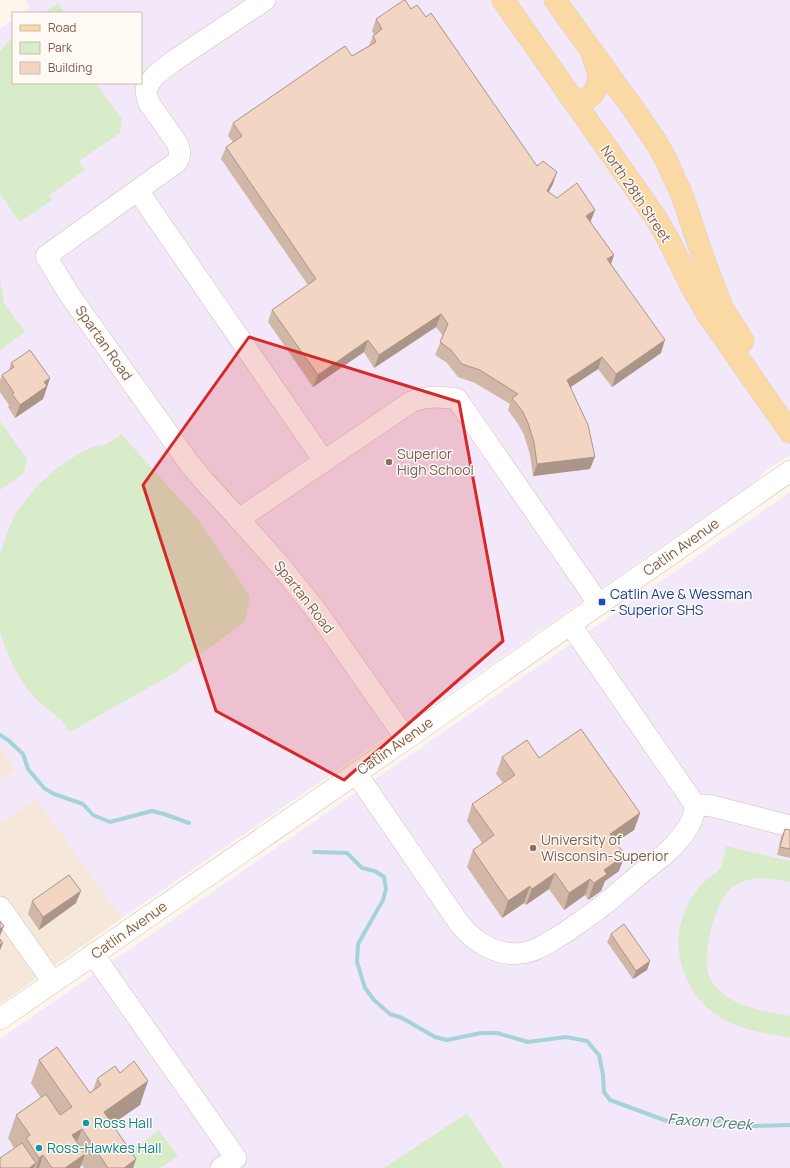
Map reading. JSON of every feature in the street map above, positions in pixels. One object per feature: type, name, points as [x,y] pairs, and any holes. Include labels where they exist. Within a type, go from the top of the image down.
[{"type":"main road","name":"North 28th Street","points":[[503,0],[656,218],[708,315],[790,432]]},
{"type":"main road","name":"North 28th Street","points":[[555,0],[637,114],[663,154],[680,191],[722,306],[790,410]]},
{"type":"main road","points":[[569,95],[579,100],[585,100],[592,95],[598,86],[598,67],[587,44]]},
{"type":"street","name":"Spartan Road","points":[[265,0],[172,62],[159,72],[150,82],[146,90],[149,103],[178,145],[180,156],[175,163],[46,256],[69,294],[189,463],[279,564],[318,613],[406,739]]},
{"type":"street","points":[[138,190],[324,461]]},
{"type":"street","points":[[239,519],[404,406],[416,400],[430,397],[457,399],[599,604]]},
{"type":"street","name":"Catlin Avenue","points":[[0,1019],[406,739],[790,471]]},
{"type":"street","points":[[356,773],[454,915],[474,938],[486,946],[510,954],[529,952],[543,946],[598,909],[672,848],[686,831],[694,814],[695,808],[693,802],[606,663],[570,624]]},
{"type":"street","points":[[695,808],[703,805],[712,806],[790,826]]},
{"type":"street","points":[[0,907],[53,982]]},
{"type":"street","points":[[93,954],[236,1158],[222,1168]]},
{"type":"highlighted area","points":[[249,337],[459,402],[503,641],[344,780],[216,711],[143,485]]},
{"type":"shaded area","name":"Superior High School","points":[[25,0],[790,0],[790,455],[768,469],[749,486],[122,918],[36,799],[0,824],[0,781],[16,770],[0,747],[0,29],[12,21],[12,84],[142,84],[142,12],[24,12],[30,8]]},
{"type":"shaded area","name":"University of Wisconsin-Superior","points":[[790,492],[790,1168],[0,1168],[0,1039]]},
{"type":"shaded area","points":[[0,747],[16,770],[0,781]]},
{"type":"shaded area","points":[[36,798],[122,918],[0,1004],[0,824]]},
{"type":"green space","points":[[58,3],[64,12],[45,12]]},
{"type":"green space","points":[[12,38],[12,84],[97,84],[122,119],[120,133],[79,161],[85,170],[49,195],[52,200],[20,222],[0,194],[0,51]]},
{"type":"green space","points":[[0,277],[4,303],[25,332],[0,350]]},
{"type":"green space","points":[[0,421],[27,459],[24,473],[0,490]]},
{"type":"green space","points":[[121,434],[197,518],[250,596],[245,622],[173,674],[70,732],[60,719],[40,703],[28,690],[14,668],[6,650],[0,631],[0,554],[17,511],[39,484],[56,469],[78,454],[93,447],[107,444]]},
{"type":"green space","points":[[726,846],[790,861],[790,882],[761,878],[747,880],[734,886],[727,893],[715,915],[708,943],[707,957],[710,978],[713,984],[728,998],[745,1006],[790,1016],[790,1038],[743,1028],[728,1022],[713,1012],[700,1000],[690,986],[683,970],[679,954],[679,936],[682,919],[695,892],[704,882],[720,869]]},
{"type":"green space","points":[[467,1113],[504,1168],[384,1168]]},
{"type":"green space","points":[[159,1130],[178,1156],[160,1168],[125,1168],[118,1160]]},
{"type":"building","points":[[404,0],[411,9],[417,5],[426,17],[431,13],[537,166],[543,161],[557,172],[547,191],[557,198],[577,183],[595,210],[586,216],[614,255],[607,259],[665,340],[616,374],[602,357],[567,380],[588,425],[595,457],[537,464],[534,442],[528,423],[523,412],[512,398],[518,394],[480,370],[462,364],[451,350],[440,342],[448,324],[441,314],[379,355],[368,340],[318,375],[272,310],[316,279],[226,147],[242,136],[233,123],[345,46],[352,56],[376,42],[373,36],[382,29],[376,19]]},
{"type":"building","points":[[30,350],[50,378],[44,382],[47,386],[20,405],[12,394],[14,393],[2,375],[14,367],[11,363]]},
{"type":"building","points":[[581,729],[640,813],[610,834],[625,855],[604,870],[607,874],[594,883],[590,879],[569,893],[555,873],[532,889],[530,886],[508,901],[473,850],[494,835],[472,804],[515,775],[502,757],[527,740],[539,758]]},
{"type":"building","points":[[785,829],[790,830],[790,849],[780,847]]},
{"type":"building","points":[[69,875],[81,891],[43,917],[32,901]]},
{"type":"building","points":[[0,921],[4,926],[0,929]]},
{"type":"building","points":[[624,924],[650,961],[636,971],[611,934]]},
{"type":"building","points":[[57,1047],[90,1093],[101,1085],[97,1079],[98,1078],[115,1066],[120,1073],[134,1061],[148,1081],[104,1112],[136,1159],[124,1168],[108,1168],[82,1129],[72,1135],[85,1154],[65,1168],[52,1168],[43,1155],[39,1158],[26,1138],[30,1135],[16,1115],[46,1094],[60,1115],[72,1107],[39,1060]]},
{"type":"building","points":[[22,1143],[36,1163],[29,1168],[0,1168],[0,1158]]},
{"type":"waterway","name":"Faxon Creek","points":[[0,735],[8,740],[23,754],[28,769],[44,788],[54,794],[83,804],[93,815],[110,822],[152,811],[189,823]]},
{"type":"waterway","name":"Faxon Creek","points":[[314,852],[347,853],[362,868],[375,871],[384,877],[386,889],[383,900],[358,944],[357,962],[365,988],[374,1000],[390,1014],[402,1018],[435,1037],[447,1040],[481,1033],[497,1033],[528,1042],[566,1037],[587,1041],[599,1055],[603,1075],[604,1092],[610,1100],[667,1121],[691,1122],[702,1120],[731,1122],[753,1126],[790,1125]]},
{"type":"place","name":"Superior High School","points":[[389,462]]},
{"type":"place","name":"Catlin Ave & Wessman - Superior SHS","points":[[602,602]]},
{"type":"place","name":"University of Wisconsin-Superior","points":[[533,848]]},
{"type":"place","name":"Ross Hall","points":[[86,1123]]},
{"type":"place","name":"Ross-Hawkes Hall","points":[[39,1148]]}]
